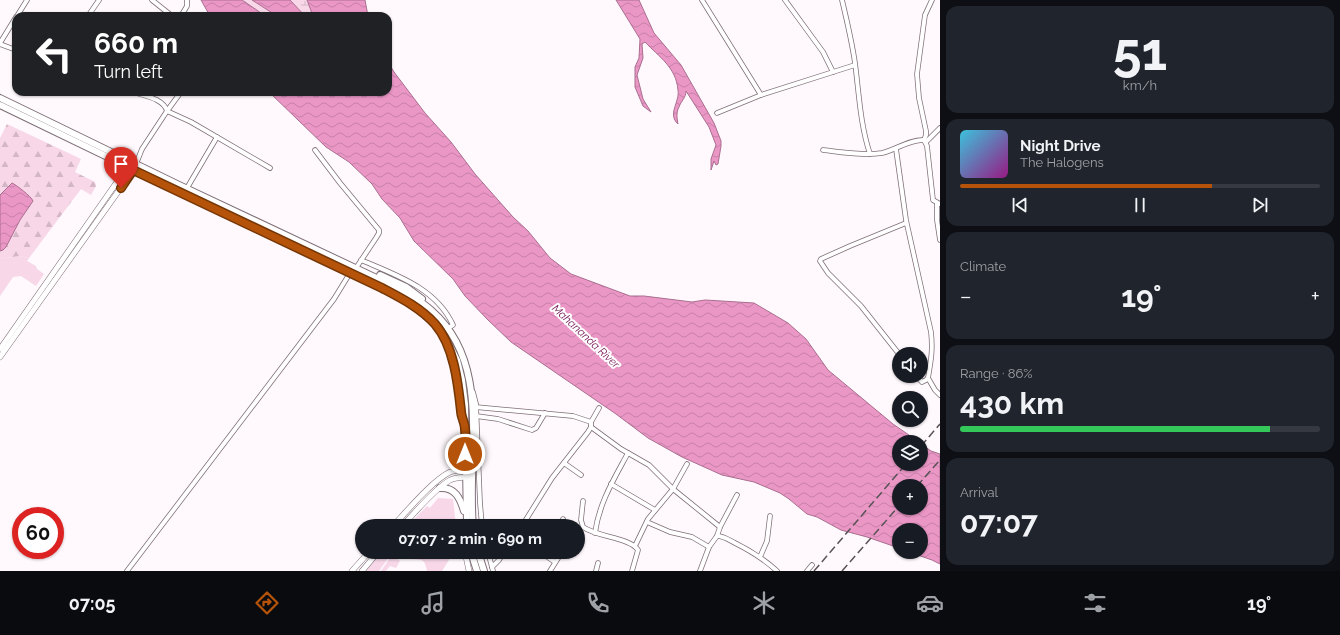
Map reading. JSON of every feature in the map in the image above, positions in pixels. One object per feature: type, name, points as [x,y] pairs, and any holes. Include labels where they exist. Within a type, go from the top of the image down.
[{"type":"main road","points":[[0,98],[131,165],[406,301],[426,315],[444,335],[458,383],[461,414],[465,429],[472,519]]},
{"type":"main road","points":[[0,105],[131,165],[187,188],[356,268],[373,272],[406,287],[426,301],[447,329],[461,352],[469,376],[474,416],[466,518]]},
{"type":"main road","points":[[440,488],[449,489],[457,494],[466,518]]},
{"type":"main road","points":[[473,559],[476,571]]},
{"type":"main road","points":[[480,559],[484,571]]},
{"type":"street","points":[[19,12],[27,0]]},
{"type":"street","points":[[91,12],[99,0]]},
{"type":"street","points":[[152,0],[167,12]]},
{"type":"street","points":[[183,12],[187,6],[187,0]]},
{"type":"street","points":[[702,0],[761,95]]},
{"type":"street","points":[[785,0],[823,52],[833,72]]},
{"type":"street","points":[[842,0],[851,36],[862,124],[865,140],[870,154]]},
{"type":"street","points":[[932,0],[925,15],[918,74],[919,98],[926,131],[925,141],[933,200],[938,204],[937,220],[940,240]]},
{"type":"street","points":[[12,24],[0,44],[12,48]]},
{"type":"street","points":[[718,113],[761,95],[855,66]]},
{"type":"street","points":[[147,96],[163,103],[167,111],[191,122],[270,168]]},
{"type":"street","points":[[0,349],[179,96]]},
{"type":"street","points":[[925,141],[940,128]]},
{"type":"street","points":[[187,188],[217,137]]},
{"type":"street","points":[[823,150],[870,154],[896,149],[919,139],[925,141]]},
{"type":"street","points":[[896,149],[906,223],[931,332],[933,350],[928,378],[935,390],[940,395]]},
{"type":"street","points":[[315,150],[331,172],[379,230],[376,238],[356,268]]},
{"type":"street","points":[[0,357],[130,176],[131,165]]},
{"type":"street","points":[[894,347],[860,306],[828,273],[820,261],[821,259],[850,246],[906,223]]},
{"type":"street","points":[[361,260],[407,280],[429,295],[441,306],[453,325],[447,329]]},
{"type":"street","points":[[126,571],[334,299],[350,273]]},
{"type":"street","points":[[474,407],[573,416],[591,424],[628,453],[648,465],[673,489],[720,527]]},
{"type":"street","points":[[526,519],[543,491],[591,424],[600,408]]},
{"type":"street","points":[[482,519],[474,416],[498,419],[532,430],[536,428],[545,413]]},
{"type":"street","points":[[595,533],[604,499],[628,453]]},
{"type":"street","points":[[564,463],[581,475]]},
{"type":"street","points":[[635,546],[647,522],[673,489],[687,464]]},
{"type":"street","points":[[400,519],[426,492],[451,472],[479,472]]},
{"type":"street","points":[[409,519],[450,480],[469,473]]},
{"type":"street","points":[[611,484],[655,510]]},
{"type":"street","points":[[426,492],[431,497]]},
{"type":"street","points":[[700,571],[709,547],[717,536],[720,527],[737,495]]},
{"type":"street","points":[[583,500],[582,524],[587,530],[635,546],[638,550],[632,571]]},
{"type":"street","points":[[760,557],[767,541],[770,516]]},
{"type":"street","points":[[647,522],[670,532],[692,537],[709,547]]},
{"type":"street","points":[[717,536],[725,538],[760,557],[777,571]]},
{"type":"street","points":[[352,571],[363,559]]},
{"type":"street","points":[[362,571],[372,559]]},
{"type":"street","points":[[466,559],[469,571]]},
{"type":"street","points":[[490,559],[492,569]]},
{"type":"street","points":[[492,569],[500,559]]},
{"type":"street","points":[[550,559],[555,562]]},
{"type":"street","points":[[550,571],[557,559]]},
{"type":"street","points":[[596,571],[598,563]]},
{"type":"street","points":[[807,571],[812,565]]},
{"type":"green space","points":[[242,0],[252,0],[271,12],[260,12]]},
{"type":"green space","points":[[290,0],[307,0],[312,12],[301,12]]},
{"type":"green space","points":[[7,124],[81,159],[75,172],[95,182],[96,186],[91,195],[81,189],[29,258],[19,256],[0,259],[0,138]]},
{"type":"green space","points":[[19,256],[29,258],[27,261],[36,266],[37,269],[44,274],[36,286],[21,276],[13,277],[0,296],[0,259]]},
{"type":"green space","points":[[438,498],[453,499],[455,519],[414,519],[427,506],[430,508]]},
{"type":"green space","points":[[376,559],[387,559],[379,571],[365,571]]},
{"type":"green space","points":[[389,559],[397,559],[400,561],[396,568],[390,566],[386,571],[381,571]]},
{"type":"green space","points":[[412,559],[450,559],[442,571],[427,571],[426,566],[421,560]]},
{"type":"water","points":[[201,0],[242,0],[260,12],[208,12]]},
{"type":"water","points":[[252,0],[290,0],[301,12],[271,12]]},
{"type":"water","points":[[307,0],[365,0],[367,12],[312,12]]},
{"type":"water","points":[[616,0],[639,0],[654,33],[681,65],[714,123],[721,141],[721,146],[718,164],[716,165],[714,161],[711,170],[711,159],[716,145],[709,127],[686,91],[677,111],[678,124],[674,116],[678,94],[677,82],[666,63],[645,42],[642,44],[643,58],[637,75],[643,99],[651,112],[643,106],[635,87],[635,67],[639,58],[640,39]]},
{"type":"water","name":"Mahananda River","points":[[392,69],[425,113],[451,142],[475,174],[513,217],[528,231],[550,258],[571,274],[630,296],[644,296],[692,302],[705,300],[754,303],[788,323],[806,339],[828,370],[892,423],[892,427],[897,427],[909,435],[892,435],[892,471],[928,471],[928,449],[940,454],[940,564],[928,559],[928,523],[892,523],[892,546],[841,530],[817,517],[807,514],[780,493],[754,482],[722,475],[682,457],[648,438],[616,414],[511,342],[465,296],[453,279],[414,241],[400,218],[382,199],[372,184],[349,162],[326,147],[273,96],[392,96]]},
{"type":"water","points":[[12,183],[27,194],[33,201],[20,220],[6,247],[0,251],[0,195]]},
{"type":"railway","points":[[928,438],[940,424]]},
{"type":"railway","points":[[923,479],[940,460]]},
{"type":"railway","points":[[814,571],[900,471]]},
{"type":"railway","points":[[842,571],[892,514]]},
{"type":"route","points":[[121,188],[133,170],[382,288],[417,308],[435,324],[444,335],[450,353],[458,383],[461,414],[465,429],[465,454]]}]
